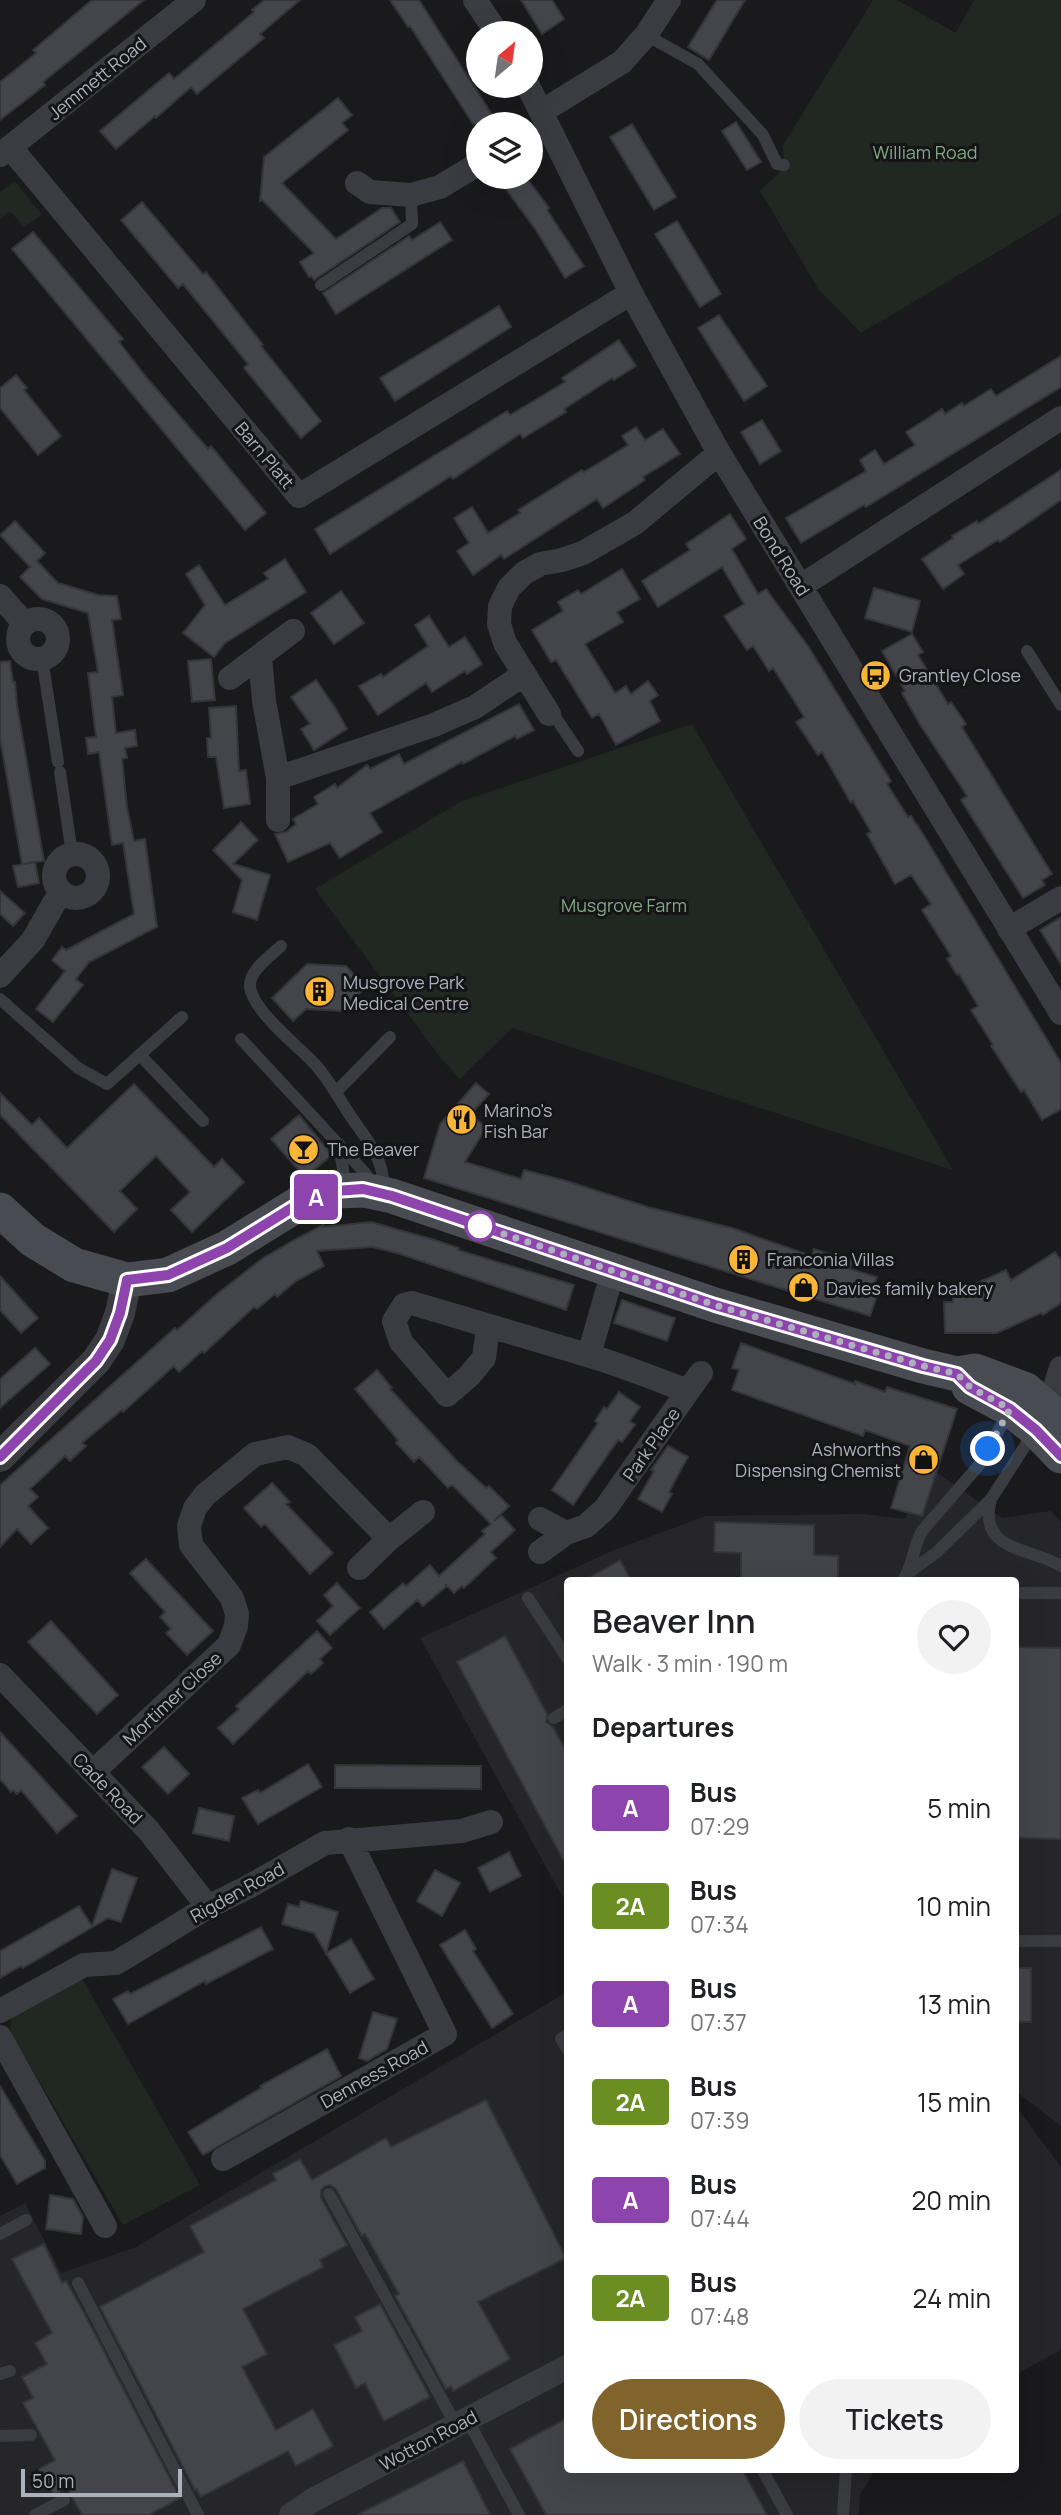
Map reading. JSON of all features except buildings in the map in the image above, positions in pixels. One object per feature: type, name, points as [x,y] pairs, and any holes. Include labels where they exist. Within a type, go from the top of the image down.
[{"type":"main road","points":[[0,1210],[33,1240],[74,1265],[127,1280],[168,1275],[227,1248],[303,1201],[335,1191],[368,1192],[715,1305],[903,1361],[957,1374],[970,1387],[1036,1412],[1061,1456]]},
{"type":"street","name":"Jemmett Road","points":[[5,151],[194,0]]},
{"type":"street","points":[[475,0],[489,21]]},
{"type":"street","points":[[543,119],[622,62],[646,35],[669,0]]},
{"type":"street","name":"Bond Road","points":[[543,129],[719,453],[1061,1013]]},
{"type":"street","name":"Barn Platt","points":[[5,151],[299,496],[631,293]]},
{"type":"street","points":[[357,183],[370,192],[411,195],[440,187],[466,171]]},
{"type":"street","points":[[802,586],[1061,419]]},
{"type":"street","points":[[549,714],[505,643],[499,624],[500,607],[509,587],[524,573],[540,564],[583,553],[635,523],[719,453]]},
{"type":"street","points":[[0,596],[25,624],[18,634],[20,648],[29,657],[43,658]]},
{"type":"street","points":[[230,678],[293,631]]},
{"type":"street","points":[[260,656],[264,701],[278,778],[278,820]]},
{"type":"street","points":[[278,778],[434,725],[475,707],[523,675]]},
{"type":"street","points":[[72,854],[86,856],[96,867],[97,882],[88,894],[82,897],[74,897],[57,886],[54,873],[60,861],[72,854]]},
{"type":"street","points":[[0,976],[33,940],[61,891]]},
{"type":"street","points":[[1009,929],[1061,898]]},
{"type":"street","points":[[590,1355],[613,1271]]},
{"type":"street","points":[[0,1457],[96,1361],[120,1313],[127,1280]]},
{"type":"street","name":"Park Place","points":[[488,1327],[695,1382],[605,1509],[586,1526],[566,1534],[540,1552]]},
{"type":"street","points":[[1036,1412],[1061,1368]]},
{"type":"street","name":"Mortimer Close","points":[[93,1772],[229,1645],[237,1614],[232,1598],[191,1545],[189,1526],[195,1508],[205,1495],[255,1454],[288,1447],[307,1455],[389,1539]]},
{"type":"street","points":[[359,1569],[389,1539],[423,1512]]},
{"type":"street","points":[[540,1520],[566,1534]]},
{"type":"street","name":"Cade Road","points":[[0,1675],[149,1831],[208,1907]]},
{"type":"street","name":"Rigden Road","points":[[0,2011],[84,1965],[116,1963],[208,1907],[325,1843],[462,1831],[491,1822]]},
{"type":"street","name":"Denness Road","points":[[223,2159],[445,2034],[349,1839]]},
{"type":"street","points":[[0,2037],[106,2226]]},
{"type":"street","name":"Wotton Road","points":[[291,2515],[317,2507],[461,2422],[564,2369]]},
{"type":"lane","points":[[646,35],[698,64],[763,135],[777,164],[785,165]]},
{"type":"lane","points":[[321,285],[412,224],[411,195]]},
{"type":"lane","points":[[1027,651],[1061,705]]},
{"type":"lane","points":[[43,658],[72,854]]},
{"type":"lane","points":[[549,714],[556,718],[578,751]]},
{"type":"lane","points":[[281,946],[254,972],[249,985],[255,1002],[321,1070],[346,1110],[371,1142],[384,1178],[368,1192]]},
{"type":"lane","points":[[0,999],[78,1068],[107,1084],[182,1017]]},
{"type":"lane","points":[[337,1092],[390,1037]]},
{"type":"lane","points":[[242,1039],[366,1174],[368,1192]]},
{"type":"lane","points":[[140,1055],[203,1121]]},
{"type":"lane","points":[[339,1144],[368,1192]]},
{"type":"lane","points":[[1036,1412],[991,1499],[987,1514],[997,1536],[1010,1547],[1049,1558],[1061,1566]]},
{"type":"lane","points":[[910,1577],[917,1540],[922,1531],[980,1464],[1036,1412]]},
{"type":"lane","points":[[911,1577],[991,1499]]},
{"type":"lane","points":[[1019,1593],[1061,1593]]},
{"type":"lane","points":[[528,1598],[564,1653]]},
{"type":"lane","points":[[554,1718],[564,1712]]},
{"type":"lane","points":[[1019,1941],[1061,1941]]},
{"type":"lane","points":[[330,2194],[461,2422],[519,2515]]},
{"type":"lane","points":[[0,2234],[26,2220]]},
{"type":"lane","points":[[78,2283],[198,2515]]},
{"type":"lane","points":[[0,2436],[31,2435]]},
{"type":"lane","points":[[764,2473],[788,2515]]},
{"type":"lane","points":[[843,2515],[846,2473]]},
{"type":"lane","points":[[34,2515],[64,2500]]},
{"type":"shaded area","points":[[936,1472],[1002,1518],[1051,1511],[1061,1522],[1061,2126],[1019,2094],[1019,1577],[564,1577],[564,1900],[420,1638],[612,1551],[706,1516],[864,1514],[904,1519]]},
{"type":"shaded area","points":[[564,1994],[564,2473],[873,2473],[860,2495],[859,2515],[0,2515],[0,2216],[25,2203],[61,2273],[134,2248]]},
{"type":"shaded area","points":[[1019,2110],[1061,2167],[1061,2350],[1019,2373]]},
{"type":"green space","name":"William Road","points":[[873,0],[897,0],[956,33],[974,0],[1061,0],[1061,214],[861,333],[819,290],[760,191],[782,170],[783,145]]},
{"type":"green space","points":[[15,181],[42,215],[24,227],[10,211],[0,219],[0,192]]},
{"type":"green space","name":"Musgrove Farm","points":[[692,724],[953,1170],[512,1028],[460,1079],[440,1057],[315,889],[462,801]]},
{"type":"green space","points":[[81,1977],[200,2185],[123,2225],[10,2031],[12,2016]]},
{"type":"bus line","name":"A","points":[[0,1457],[96,1361],[110,1340],[120,1313],[127,1280],[168,1275],[227,1248],[303,1201],[335,1191],[363,1189],[392,1196],[715,1305],[957,1374],[970,1387],[1010,1409],[1036,1430],[1061,1456]]},
{"type":"place","name":"Grantley Close","points":[[876,675]]},
{"type":"place","name":"Musgrove Park Medical Centre","points":[[320,992]]},
{"type":"place","name":"Marino's Fish Bar","points":[[461,1120]]},
{"type":"place","name":"The Beaver","points":[[304,1149]]},
{"type":"place","name":"Franconia Villas","points":[[744,1259]]},
{"type":"place","name":"Davies family bakery","points":[[803,1288]]},
{"type":"place","name":"Ashworths Dispensing Chemist","points":[[924,1459]]},
{"type":"route","points":[[480,1226],[715,1305],[957,1374],[970,1387],[1010,1409],[988,1449]]}]
